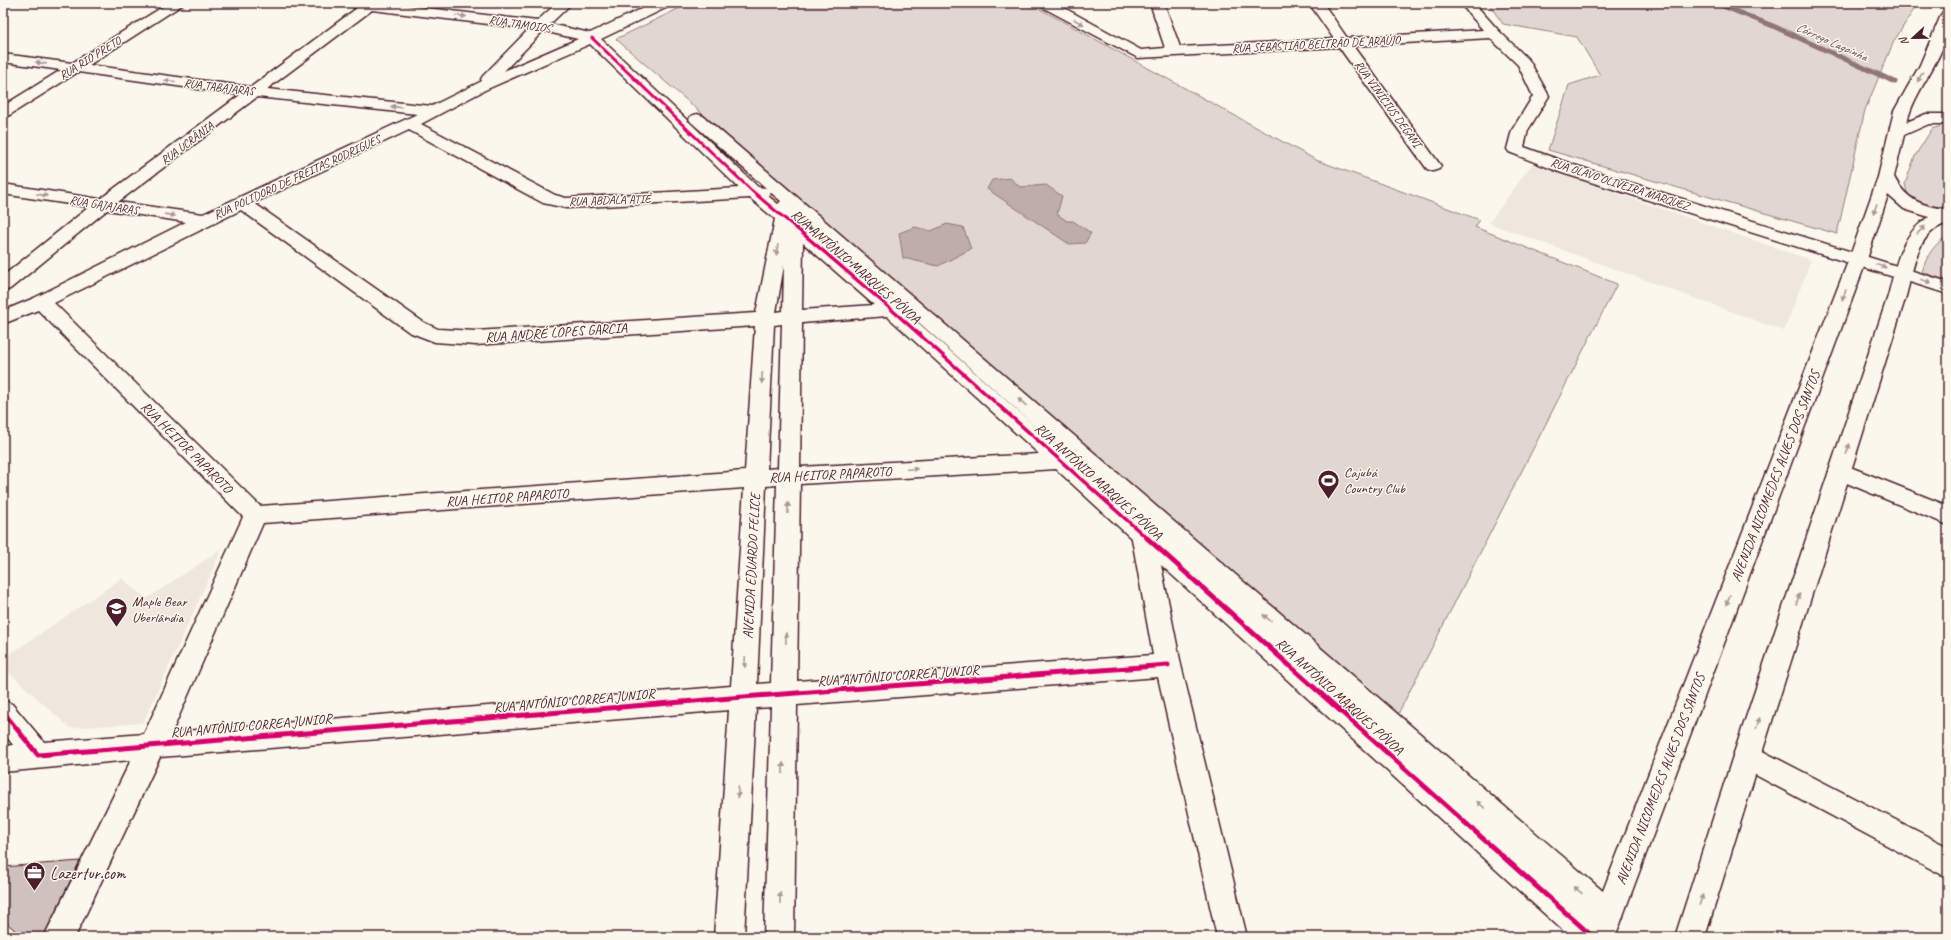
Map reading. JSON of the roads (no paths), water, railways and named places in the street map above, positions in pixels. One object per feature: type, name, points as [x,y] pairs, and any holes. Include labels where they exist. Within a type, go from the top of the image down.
[{"type":"street","name":"RUA RIO PRETO","points":[[3,113],[178,3]]},
{"type":"street","name":"RUA TAMOIOS","points":[[352,3],[540,26],[595,36]]},
{"type":"street","points":[[480,87],[540,26],[565,3]]},
{"type":"street","name":"RUA POLIDORO DE FREITAS RODRIGUES","points":[[3,318],[41,302],[205,220],[409,124],[480,87],[595,36],[664,3]]},
{"type":"street","name":"RUA SEBASTIÃO BELTRÃO DE ARAÚJO","points":[[1045,3],[1138,54],[1494,34]]},
{"type":"street","points":[[1067,3],[1155,53]]},
{"type":"street","points":[[1169,3],[1159,9],[1174,52]]},
{"type":"street","name":"RUA VINÍCIUS DEGANI","points":[[1316,3],[1433,166]]},
{"type":"street","points":[[1468,3],[1494,34]]},
{"type":"street","name":"RUA UCRÂNIA","points":[[3,285],[103,205],[370,4]]},
{"type":"street","name":"AVENIDA NICOMEDES ALVES DOS SANTOS","points":[[1600,930],[1858,259],[1886,177],[1902,111],[1926,65],[1948,15]]},
{"type":"street","name":"RUA OLAVO OLIVEIRA MARQUEZ","points":[[1494,34],[1524,63],[1541,96],[1520,130],[1515,149],[1568,169],[1858,259]]},
{"type":"street","name":"RUA ANTÔNIO MARQUES PÓVOA","points":[[595,36],[752,191],[789,208]]},
{"type":"street","name":"RUA ANTÔNIO MARQUES PÓVOA","points":[[595,36],[901,308],[1184,545],[1600,930]]},
{"type":"street","name":"RUA TABAJARAS","points":[[3,58],[255,92],[435,111]]},
{"type":"street","points":[[1898,132],[1926,119],[1948,119]]},
{"type":"street","name":"RUA ABDALA ATIÊ","points":[[409,124],[549,199],[558,202],[583,203],[752,191]]},
{"type":"street","points":[[1886,177],[1898,198],[1912,207],[1924,211],[1948,215]]},
{"type":"street","name":"RUA GAJAJARAS","points":[[3,189],[205,220]]},
{"type":"street","name":"RUA ANDRÉ LOPES GARCIA","points":[[243,203],[416,327],[435,335],[476,338],[765,319],[901,308]]},
{"type":"street","points":[[779,937],[792,317],[789,208]]},
{"type":"street","name":"AVENIDA EDUARDO FELICE","points":[[729,937],[765,319],[789,208]]},
{"type":"street","points":[[1690,937],[1747,756],[1916,235],[1927,225],[1948,215]]},
{"type":"street","points":[[1858,259],[1948,288]]},
{"type":"street","name":"RUA HEITOR PAPAROTO","points":[[41,302],[256,515],[756,478],[1060,461]]},
{"type":"street","name":"RUA ANTÔNIO MARQUES PÓVOA","points":[[901,308],[1060,461],[1143,535],[1600,930]]},
{"type":"street","points":[[1840,471],[1948,516]]},
{"type":"street","points":[[58,937],[153,744],[256,515]]},
{"type":"street","points":[[1184,545],[1168,545],[1154,537],[1143,535],[1168,665],[1232,937]]},
{"type":"street","name":"RUA ANTÔNIO CORREA JUNIOR","points":[[3,759],[153,744],[1168,665]]},
{"type":"street","points":[[3,712],[38,755]]},
{"type":"street","points":[[1747,756],[1948,863]]},
{"type":"waterway","name":"Córrego Lagoinha","points":[[1715,3],[1773,26],[1895,82]]},
{"type":"place","name":"Cajubá Country Club","points":[[1328,500]]},
{"type":"place","name":"Maple Bear Uberlândia","points":[[116,628]]},
{"type":"place","name":"Lazertur.com","points":[[34,892]]}]
